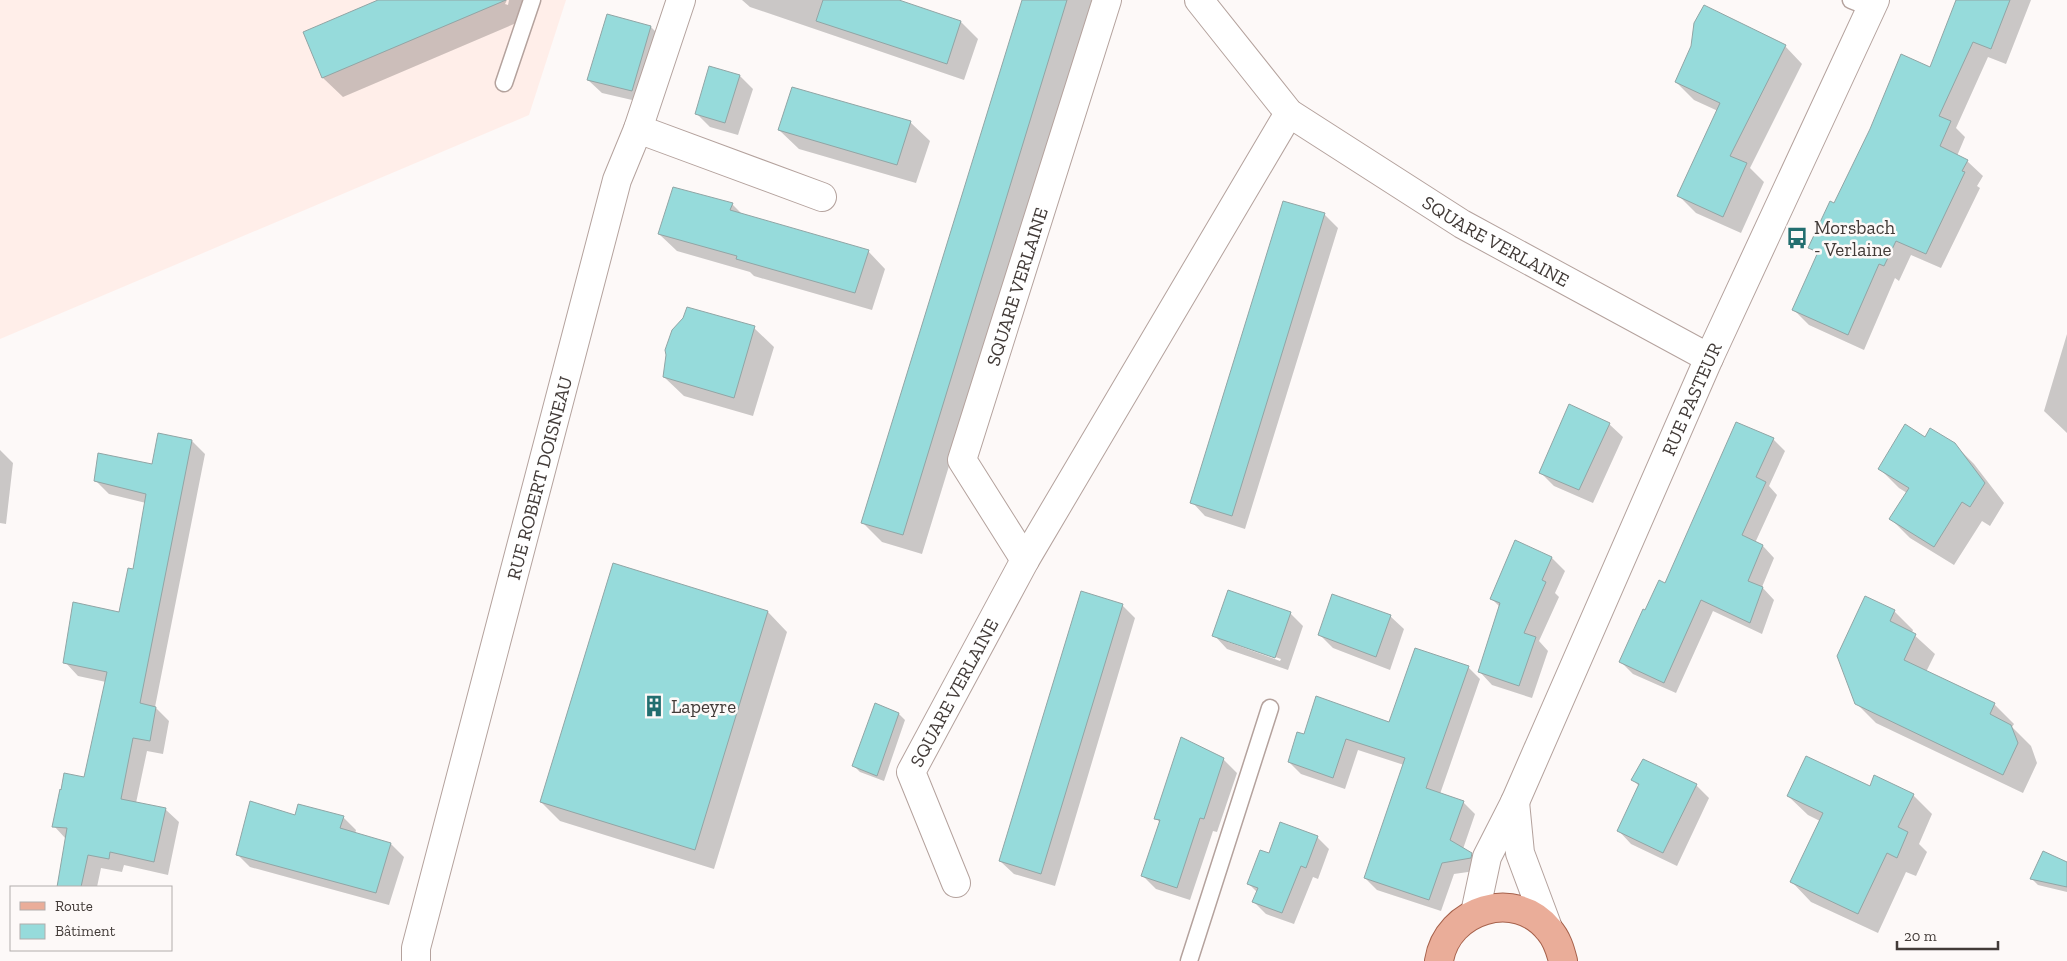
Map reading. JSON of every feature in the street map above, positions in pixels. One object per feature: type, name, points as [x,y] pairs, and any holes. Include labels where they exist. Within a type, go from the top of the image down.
[{"type":"main road","points":[[1440,961],[1446,940],[1459,924],[1475,913],[1494,908],[1514,908],[1533,916],[1548,928],[1559,945],[1563,961]]},
{"type":"street","name":"RUE ROBERT DOISNEAU","points":[[416,961],[416,948],[617,180],[638,129],[681,0]]},
{"type":"street","name":"SQUARE VERLAINE","points":[[1025,560],[962,460],[1106,0]]},
{"type":"street","name":"SQUARE VERLAINE","points":[[1199,0],[1289,113],[1462,224],[1710,358]]},
{"type":"street","name":"RUE PASTEUR","points":[[1475,913],[1487,857],[1515,802],[1866,3]]},
{"type":"street","name":"SQUARE VERLAINE","points":[[956,883],[911,772],[1025,560],[1289,113]]},
{"type":"street","points":[[638,129],[822,197]]},
{"type":"street","name":"RUE PASTEUR","points":[[1515,802],[1520,853],[1548,928]]},
{"type":"lane","points":[[504,83],[532,0]]},
{"type":"lane","points":[[1189,961],[1270,708]]},
{"type":"shaded area","points":[[0,0],[566,0],[529,115],[0,339]]},
{"type":"building","points":[[378,0],[506,0],[322,78],[303,32]]},
{"type":"building","points":[[823,0],[899,0],[961,21],[947,64],[816,21]]},
{"type":"building","points":[[1022,0],[1067,0],[903,535],[861,523]]},
{"type":"building","points":[[1956,0],[2010,0],[1991,49],[1973,42],[1939,116],[1951,121],[1940,146],[1968,160],[1962,171],[1965,172],[1926,254],[1896,241],[1884,266],[1879,264],[1848,335],[1792,310],[1818,252],[1808,248],[1830,201],[1834,203],[1870,129],[1901,54],[1930,67]]},
{"type":"building","points":[[1704,5],[1786,45],[1730,156],[1747,163],[1723,217],[1677,196],[1720,103],[1675,82],[1691,46],[1694,23]]},
{"type":"building","points":[[607,14],[651,26],[632,91],[587,80]]},
{"type":"building","points":[[709,66],[740,75],[725,123],[695,114]]},
{"type":"building","points":[[792,87],[911,121],[897,165],[778,130]]},
{"type":"building","points":[[673,187],[733,203],[730,210],[869,250],[855,293],[736,259],[737,256],[658,234]]},
{"type":"building","points":[[1283,201],[1325,213],[1232,516],[1190,503]]},
{"type":"building","points":[[687,307],[755,326],[734,398],[663,377],[665,350],[672,330],[683,318]]},
{"type":"building","points":[[1569,404],[1610,423],[1579,490],[1539,473]]},
{"type":"building","points":[[1736,422],[1774,438],[1756,477],[1766,482],[1742,535],[1763,545],[1748,581],[1763,587],[1750,623],[1701,600],[1664,683],[1619,662],[1643,609],[1645,610],[1659,580],[1665,583]]},
{"type":"building","points":[[1905,424],[1925,437],[1930,428],[1955,443],[1985,483],[1970,507],[1962,502],[1934,547],[1889,519],[1909,488],[1878,469]]},
{"type":"building","points":[[158,433],[192,440],[140,703],[156,707],[150,741],[133,738],[121,799],[166,808],[154,862],[110,852],[109,859],[88,855],[81,886],[57,886],[67,828],[52,827],[60,789],[64,773],[84,777],[107,672],[63,663],[73,602],[119,612],[128,568],[133,569],[146,494],[94,481],[98,453],[152,464]]},
{"type":"building","points":[[1515,540],[1552,557],[1542,580],[1546,582],[1524,633],[1536,637],[1519,686],[1478,672],[1500,603],[1490,599]]},
{"type":"building","name":"Lapeyre","points":[[613,563],[768,611],[695,850],[540,802]]},
{"type":"building","points":[[1228,590],[1291,612],[1275,658],[1212,636]]},
{"type":"building","points":[[1081,591],[1123,604],[1041,874],[999,861]]},
{"type":"building","points":[[1332,594],[1391,615],[1376,657],[1318,635]]},
{"type":"building","points":[[1865,596],[1895,610],[1890,621],[1916,634],[1904,660],[1995,703],[1990,714],[2011,725],[2018,743],[2003,775],[1855,704],[1837,656]]},
{"type":"building","points":[[1415,648],[1469,666],[1426,788],[1464,801],[1450,840],[1472,853],[1471,858],[1442,863],[1429,900],[1364,878],[1405,758],[1346,739],[1333,778],[1288,762],[1297,732],[1304,734],[1316,696],[1389,722]]},
{"type":"building","points":[[875,703],[899,713],[877,776],[852,766]]},
{"type":"building","points":[[1181,737],[1224,758],[1204,819],[1200,818],[1177,888],[1141,876],[1160,820],[1154,819]]},
{"type":"building","points":[[1806,756],[1870,786],[1874,775],[1914,794],[1898,827],[1908,832],[1897,858],[1887,853],[1858,914],[1790,882],[1823,813],[1787,796]]},
{"type":"building","points":[[1643,759],[1697,784],[1663,853],[1617,831],[1639,784],[1631,780]]},
{"type":"building","points":[[250,801],[295,815],[298,804],[344,816],[340,828],[391,843],[376,893],[236,855]]},
{"type":"building","points":[[1280,822],[1318,836],[1306,868],[1301,866],[1282,913],[1252,902],[1258,888],[1247,884],[1260,850],[1269,853]]},
{"type":"building","points":[[2043,851],[2067,862],[2067,887],[2030,879]]},
{"type":"place","name":"Morsbach - Verlaine","points":[[1797,238]]},
{"type":"place","name":"Lapeyre","points":[[654,706]]}]
